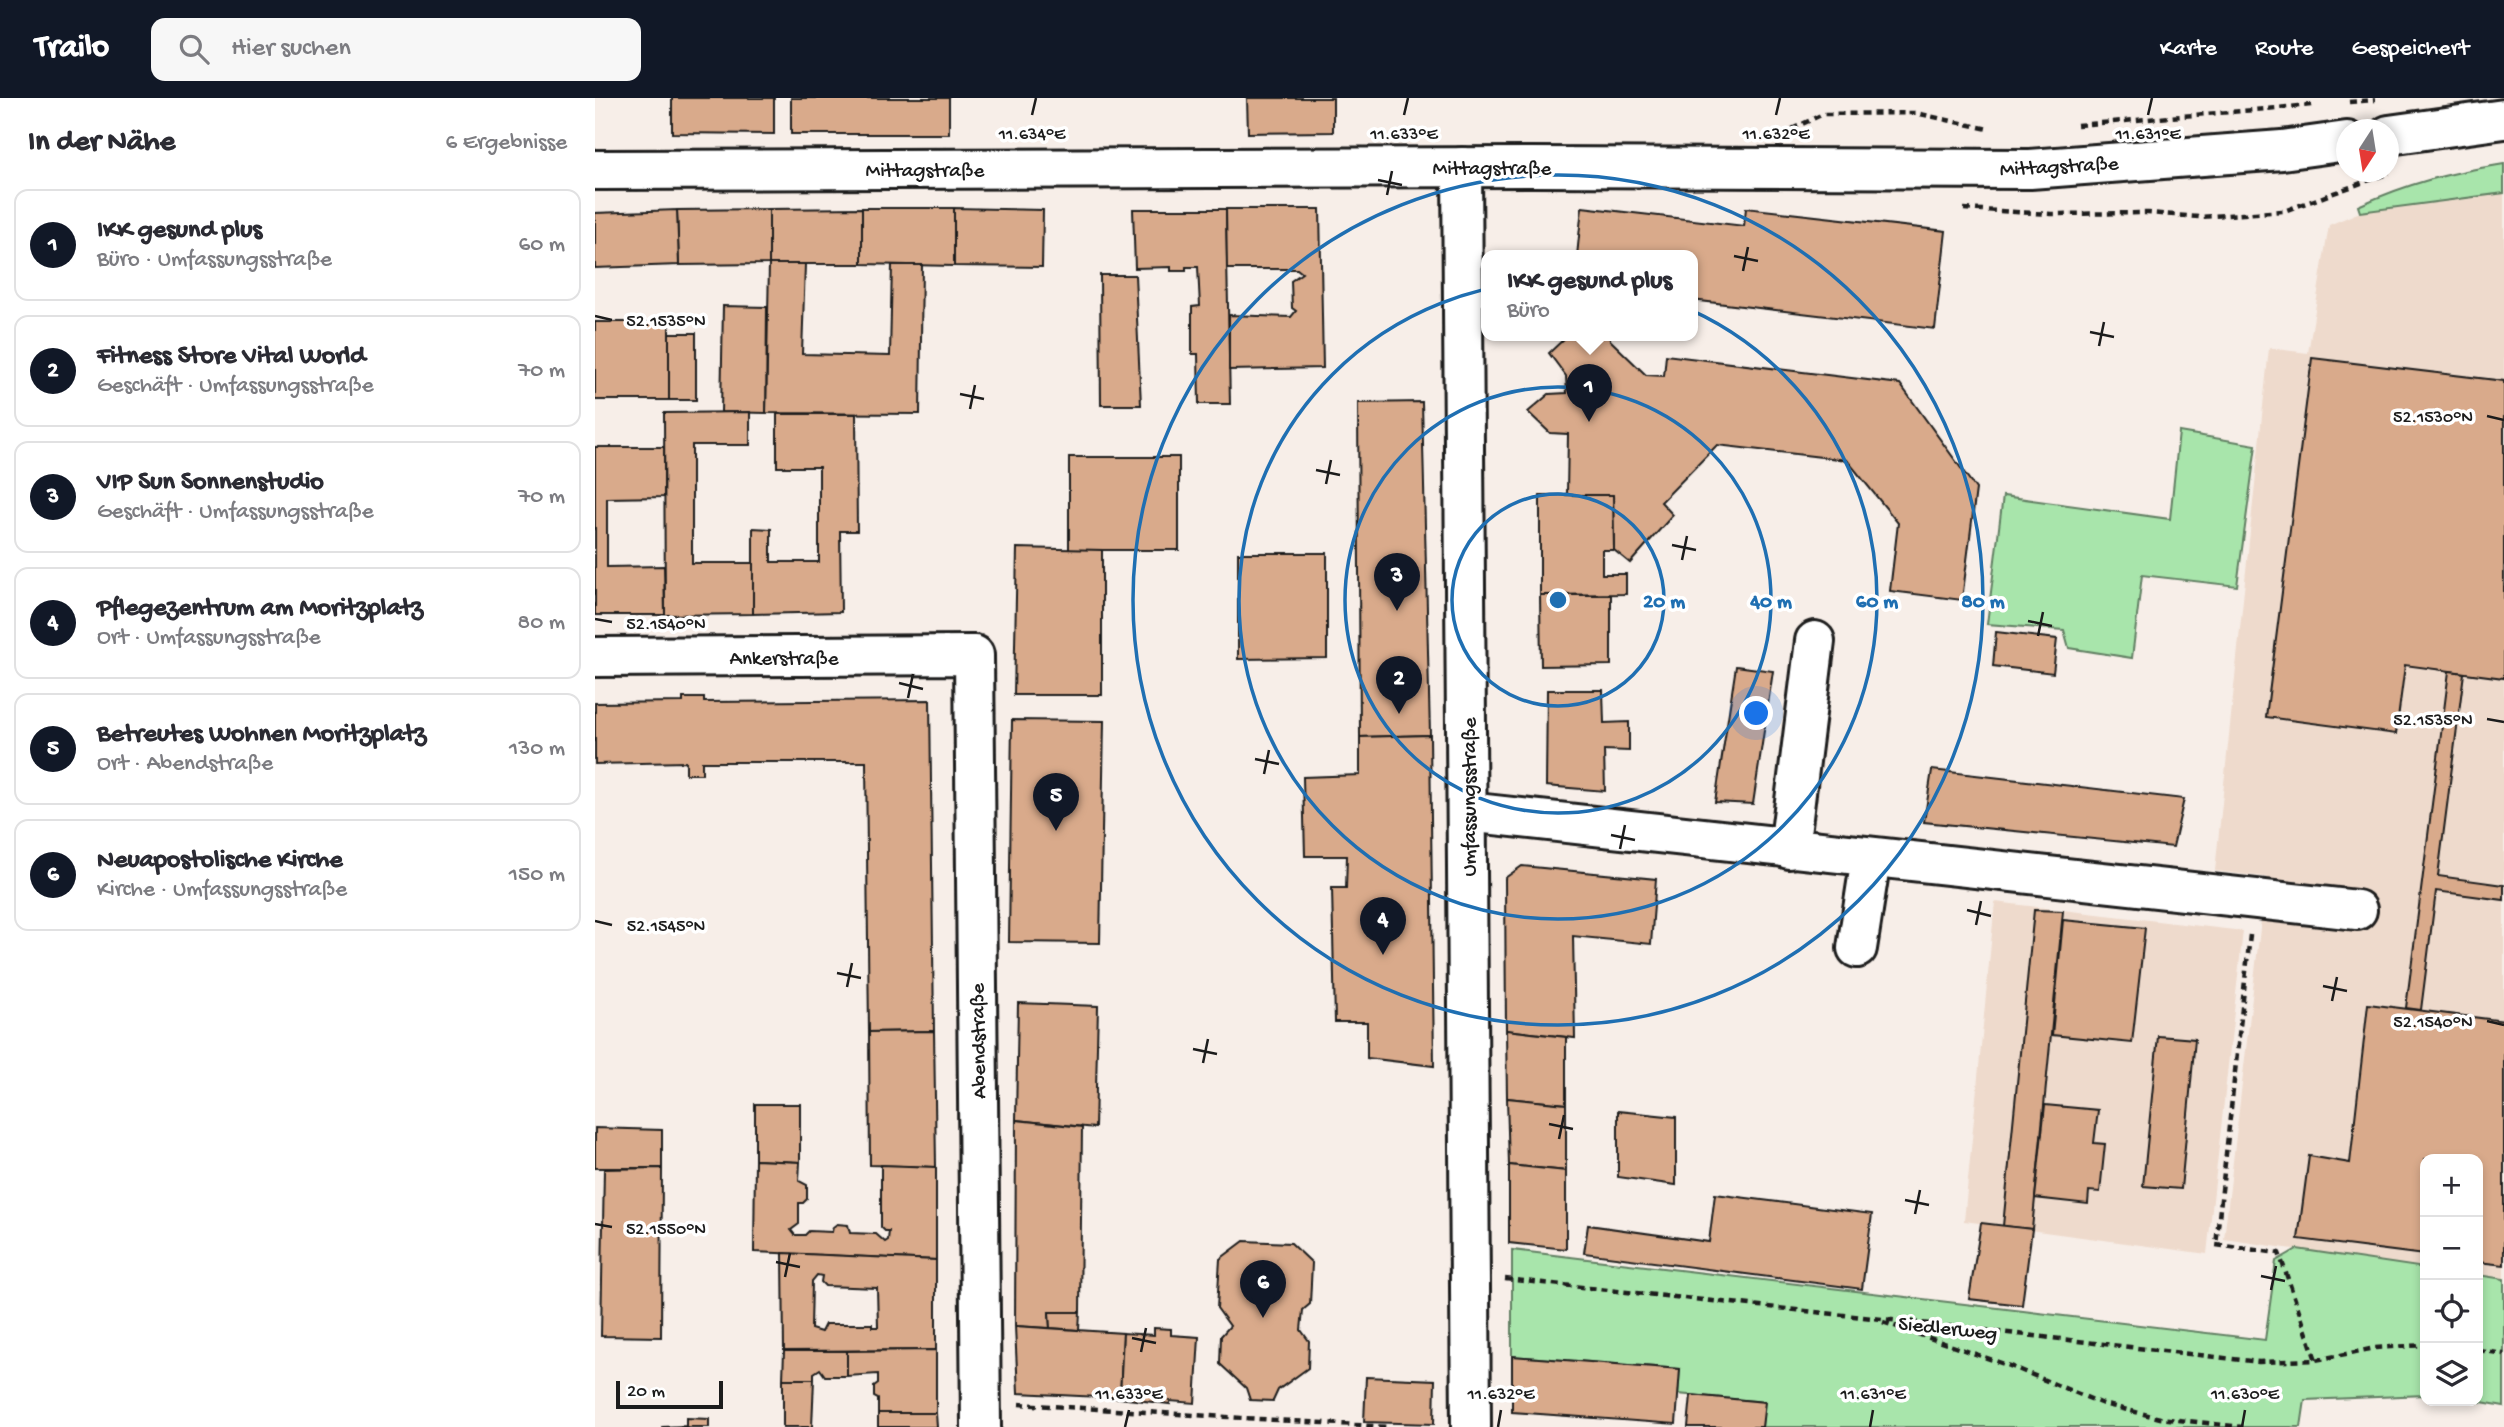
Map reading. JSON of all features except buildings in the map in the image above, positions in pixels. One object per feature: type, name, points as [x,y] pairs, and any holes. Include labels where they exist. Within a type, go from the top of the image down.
[{"type":"street","points":[[2399,134],[2504,119]]},
{"type":"street","name":"Mittagstraße","points":[[595,170],[1462,167],[2030,169],[2268,151],[2336,142]]},
{"type":"street","name":"Umfassungsstraße","points":[[1462,167],[1471,1427]]},
{"type":"street","points":[[1789,849],[1815,641]]},
{"type":"street","name":"Ankerstraße","points":[[595,657],[974,655]]},
{"type":"street","name":"Abendstraße","points":[[974,655],[995,1415]]},
{"type":"street","points":[[1468,812],[2357,911]]},
{"type":"street","points":[[1857,948],[1871,858]]},
{"type":"path","points":[[2341,103],[2366,119]]},
{"type":"path","name":"Mittagstraße","points":[[2066,126],[2314,105]]},
{"type":"path","name":"Mittagstraße","points":[[1787,131],[1823,114],[1916,113],[1997,132]]},
{"type":"path","points":[[2051,214],[2148,213],[2199,217],[2284,211],[2336,174]]},
{"type":"path","points":[[2255,900],[2216,1245],[2279,1253],[2316,1360]]},
{"type":"path","name":"Siedlerweg","points":[[1470,1275],[2259,1362],[2316,1360],[2384,1347],[2420,1345]]},
{"type":"path","points":[[1877,1320],[2013,1367],[2103,1404],[2160,1418],[2243,1427]]},
{"type":"path","points":[[2483,1351],[2504,1354]]},
{"type":"path","points":[[995,1415],[1388,1427]]},
{"type":"shaded area","points":[[2504,193],[2504,1279],[2483,1276],[2483,1154],[2420,1154],[2420,1267],[2224,1239],[2266,877],[2215,871],[2269,348],[2308,353],[2329,225],[2360,212]]},
{"type":"shaded area","points":[[1995,902],[2243,931],[2207,1254],[1964,1221]]},
{"type":"green space","points":[[2504,164],[2504,193],[2360,212],[2358,206],[2429,180]]},
{"type":"green space","points":[[2179,432],[2256,445],[2237,586],[2142,575],[2132,658],[2069,648],[2064,630],[1987,624],[2003,496],[2170,519]]},
{"type":"green space","points":[[2297,1249],[2420,1267],[2420,1395],[2305,1400],[2301,1427],[1762,1427],[1764,1402],[1678,1394],[1680,1369],[1512,1356],[1512,1250],[2265,1340],[2276,1261]]},
{"type":"green space","points":[[2483,1276],[2504,1279],[2504,1406],[2483,1402]]},
{"type":"place","name":"IKK gesund plus","points":[[1589,422]]},
{"type":"place","name":"VIP Sun Sonnenstudio","points":[[1397,611]]},
{"type":"place","name":"Fitness Store Vital World","points":[[1399,714]]},
{"type":"place","name":"Betreutes Wohnen Moritzplatz","points":[[1056,831]]},
{"type":"place","name":"Pflegezentrum am Moritzplatz","points":[[1383,955]]},
{"type":"place","name":"Neuapostolische Kirche","points":[[1263,1318]]}]
